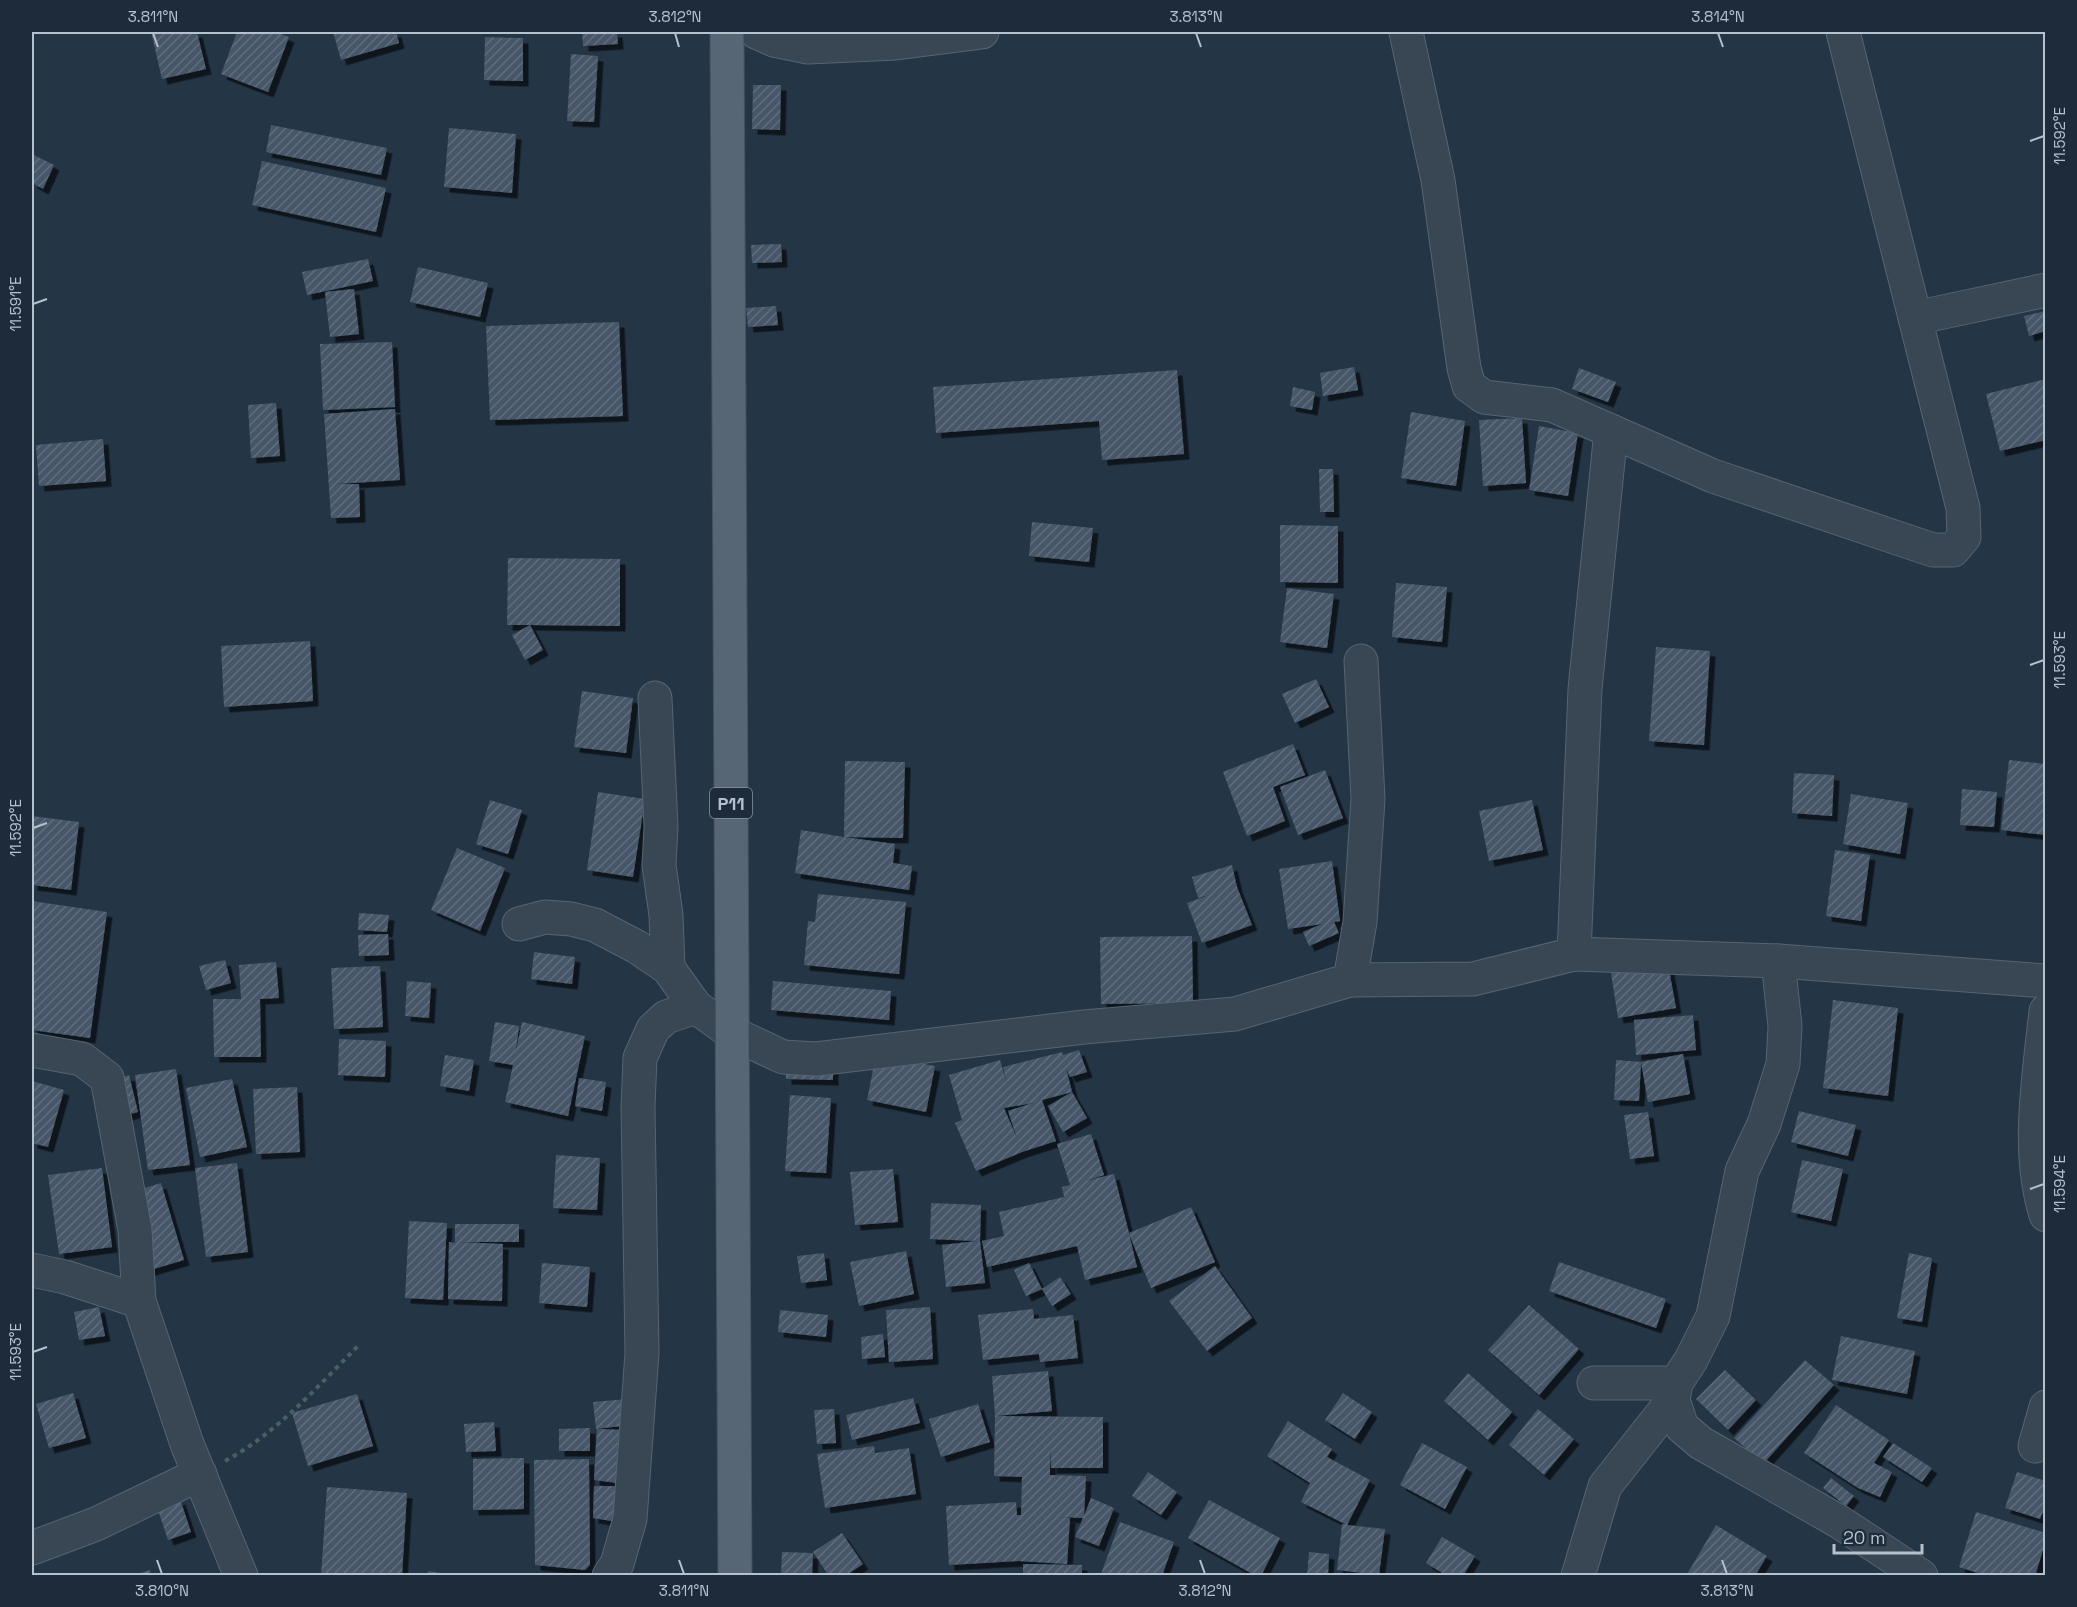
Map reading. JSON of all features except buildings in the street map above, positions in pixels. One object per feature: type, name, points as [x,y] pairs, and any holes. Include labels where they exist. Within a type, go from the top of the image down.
[{"type":"main road","name":"P11","points":[[727,32],[735,1575]]},
{"type":"street","points":[[756,32],[774,40],[808,47],[896,43],[982,32]]},
{"type":"street","points":[[1406,32],[1438,180],[1464,368],[1469,386],[1484,397],[1552,405],[1713,476],[1933,550],[1953,550],[1965,537],[1963,508],[1843,32]]},
{"type":"street","points":[[1915,318],[2046,290]]},
{"type":"street","points":[[1574,954],[1585,689],[1611,431]]},
{"type":"street","points":[[1350,980],[1360,922],[1368,799],[1361,661]]},
{"type":"street","points":[[655,698],[661,827],[659,865],[666,915],[668,968]]},
{"type":"street","points":[[519,924],[546,917],[595,925],[637,947],[668,968],[696,1007],[732,1033],[783,1057],[816,1059],[1083,1027],[1236,1014],[1350,980],[1473,979],[1574,954],[1778,961],[2046,981]]},
{"type":"street","points":[[1578,1575],[1605,1486],[1674,1391],[1713,1316],[1742,1172],[1764,1125],[1783,1064],[1785,1026],[1778,961]]},
{"type":"street","points":[[609,1575],[616,1564],[630,1519],[642,1353],[638,1107],[640,1058],[653,1029],[666,1017],[696,1007]]},
{"type":"street","points":[[2046,1011],[2036,1132],[2038,1190],[2046,1215]]},
{"type":"street","points":[[32,1050],[82,1059],[107,1078],[135,1230],[139,1300],[187,1444],[241,1575]]},
{"type":"street","points":[[32,1270],[66,1277],[139,1300]]},
{"type":"street","points":[[1594,1383],[1674,1391]]},
{"type":"street","points":[[1674,1391],[1683,1427],[1701,1443],[1763,1476],[1921,1575]]},
{"type":"street","points":[[2035,1446],[2046,1407]]},
{"type":"street","points":[[32,1548],[96,1524],[200,1474]]},
{"type":"path","points":[[200,1474],[246,1450],[280,1422],[358,1346]]}]
